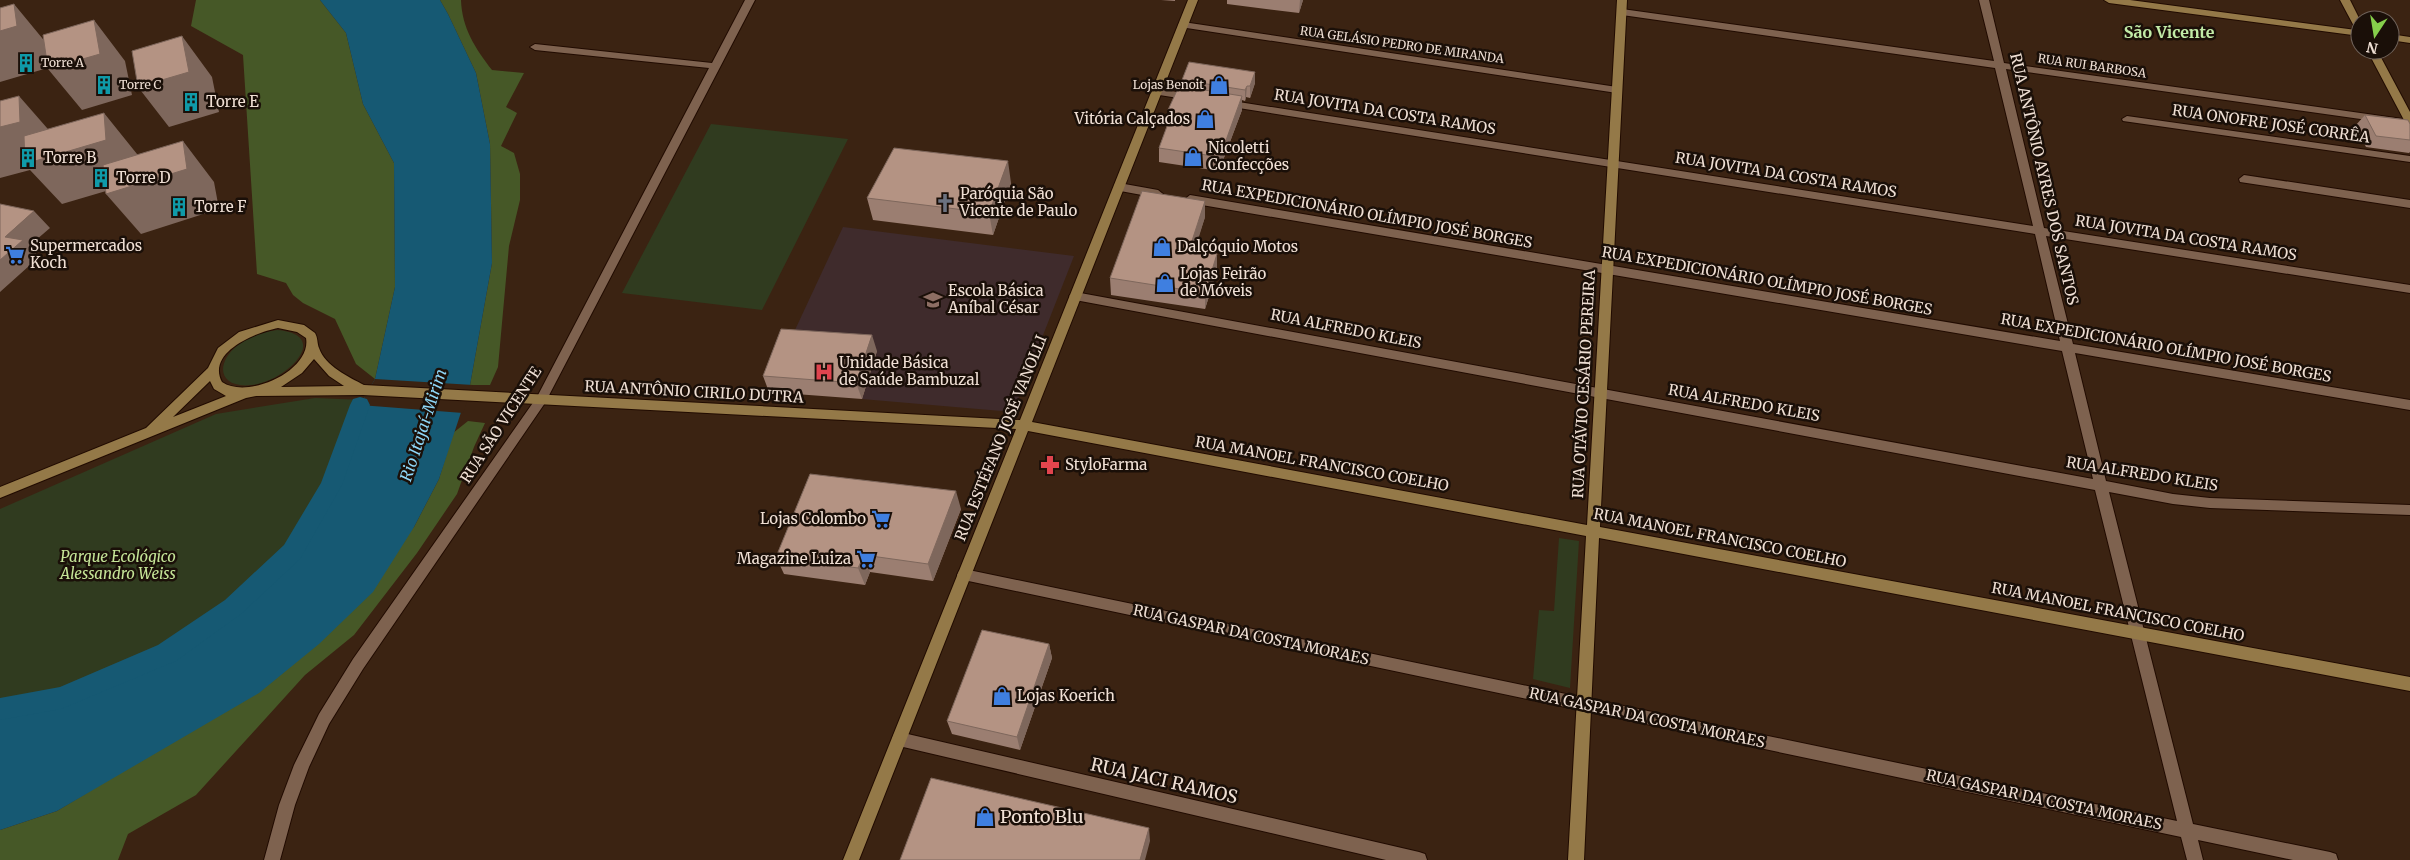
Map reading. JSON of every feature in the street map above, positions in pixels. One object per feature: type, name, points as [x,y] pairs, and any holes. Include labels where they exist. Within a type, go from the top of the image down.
[{"type":"main road","name":"RUA ESTÉFANO JOSÉ VANOLLI","points":[[851,860],[1193,0]]},
{"type":"main road","points":[[2109,0],[2350,32]]},
{"type":"main road","name":"RUA OTÁVIO CESÁRIO PEREIRA","points":[[1576,860],[1612,163],[1622,6]]},
{"type":"main road","points":[[2377,60],[2410,123]]},
{"type":"main road","points":[[0,494],[243,394],[257,392],[288,379],[305,364],[313,348],[311,338],[304,330],[293,325],[278,324],[262,327],[246,333],[228,346],[215,361],[212,371],[213,380],[219,387],[228,392],[243,394]]},
{"type":"main road","name":"RUA ANTÔNIO CIRILO DUTRA","points":[[313,348],[322,364],[336,376],[366,390]]},
{"type":"main road","points":[[146,433],[181,403],[212,371]]},
{"type":"main road","name":"RUA ANTÔNIO CIRILO DUTRA","points":[[257,392],[366,390],[1024,426]]},
{"type":"main road","name":"RUA MANOEL FRANCISCO COELHO","points":[[1024,426],[1593,530],[2410,684]]},
{"type":"street","name":"RUA SÃO VICENTE","points":[[272,860],[287,805],[302,765],[324,719],[364,656],[541,400],[750,0]]},
{"type":"street","name":"RUA ANTÔNIO AYRES DOS SANTOS","points":[[1984,0],[2136,632],[2195,860]]},
{"type":"street","name":"RUA RUI BARBOSA","points":[[1622,6],[2000,65],[2410,123]]},
{"type":"street","name":"RUA GELÁSIO PEDRO DE MIRANDA","points":[[1183,25],[1617,90]]},
{"type":"street","points":[[535,48],[716,66]]},
{"type":"street","name":"RUA JOVITA DA COSTA RAMOS","points":[[1156,92],[2410,289]]},
{"type":"street","name":"RUA ONOFRE JOSÉ CORRÊA","points":[[2127,119],[2410,160]]},
{"type":"street","points":[[2244,180],[2410,204]]},
{"type":"street","name":"RUA EXPEDICIONÁRIO OLÍMPIO JOSÉ BORGES","points":[[1119,187],[2410,405]]},
{"type":"street","name":"RUA ALFREDO KLEIS","points":[[1075,296],[2100,485],[2210,503],[2410,510]]},
{"type":"street","name":"RUA GASPAR DA COSTA MORAES","points":[[964,575],[2330,860]]},
{"type":"street","name":"RUA JACI RAMOS","points":[[899,740],[1419,860]]},
{"type":"shaded area","name":"Escola Básica Aníbal César","points":[[843,227],[1074,256],[1013,412],[862,399],[877,351],[788,345]]},
{"type":"green space","points":[[196,0],[320,0],[346,33],[363,104],[394,163],[395,287],[375,379],[356,364],[335,319],[303,303],[293,295],[286,283],[257,274],[243,55],[191,26]]},
{"type":"green space","points":[[440,0],[461,0],[467,29],[480,54],[492,70],[524,73],[506,107],[517,113],[501,146],[514,153],[520,174],[520,200],[509,246],[498,367],[490,385],[470,385],[492,263],[490,144],[476,73]]},
{"type":"green space","points":[[711,124],[848,139],[762,310],[622,293]]},
{"type":"green space","points":[[277,330],[294,334],[302,340],[303,349],[289,368],[265,382],[252,385],[241,385],[227,379],[223,367],[230,352],[251,337]]},
{"type":"green space","name":"Parque Ecológico Alessandro Weiss","points":[[315,398],[364,400],[331,485],[292,552],[233,607],[167,653],[61,698],[0,709],[0,509],[216,414]]},
{"type":"green space","points":[[468,421],[485,423],[457,494],[417,553],[354,635],[305,675],[196,795],[128,834],[118,860],[0,860],[0,830],[57,811],[108,780],[414,527],[439,479],[453,433]]},
{"type":"green space","points":[[1559,538],[1579,541],[1570,688],[1533,679],[1539,610],[1554,611]]},
{"type":"water","name":"Rio Itajaí-Mirim","points":[[320,0],[440,0],[476,73],[490,144],[492,263],[470,385],[439,479],[414,527],[373,592],[319,644],[259,693],[57,811],[0,830],[0,709],[61,698],[167,653],[233,607],[292,553],[331,485],[360,405],[375,379],[395,287],[394,163],[363,104],[346,33]]},
{"type":"pier","points":[[375,379],[473,385],[463,413],[360,405]]},
{"type":"building","points":[[14,4],[17,26],[0,31],[0,8]]},
{"type":"building","points":[[94,20],[100,54],[48,69],[43,35]]},
{"type":"building","points":[[182,36],[189,72],[138,87],[132,51]]},
{"type":"building","points":[[1189,62],[1255,72],[1250,86],[1247,86],[1245,90],[1182,80]]},
{"type":"building","points":[[1179,86],[1242,96],[1220,157],[1159,148],[1173,110],[1168,110]]},
{"type":"building","points":[[19,96],[20,122],[0,127],[0,101]]},
{"type":"building","points":[[104,113],[106,140],[25,164],[24,136]]},
{"type":"building","points":[[2365,115],[2408,120],[2410,124],[2410,140],[2376,136]]},
{"type":"building","points":[[183,141],[187,169],[106,194],[103,165]]},
{"type":"building","points":[[894,148],[1008,161],[989,213],[867,198]]},
{"type":"building","points":[[1142,191],[1205,201],[1189,250],[1217,254],[1205,293],[1110,278]]},
{"type":"building","points":[[0,204],[34,211],[5,237],[23,240],[0,260]]},
{"type":"building","points":[[781,329],[872,335],[856,383],[763,376]]},
{"type":"building","points":[[810,474],[956,491],[928,564],[864,555],[858,568],[776,557]]},
{"type":"building","name":"Lojas Koerich","points":[[982,630],[1049,644],[1017,737],[947,721]]},
{"type":"building","name":"Ponto Blu","points":[[931,778],[1149,828],[1140,860],[900,860]]},
{"type":"waterway","points":[[0,709],[61,698],[167,653],[233,607],[292,552],[331,485],[360,405]]},
{"type":"place","name":"Torre A","points":[[26,63]]},
{"type":"place","name":"Torre C","points":[[104,85]]},
{"type":"place","name":"Lojas Benoit","points":[[1219,85]]},
{"type":"place","name":"Torre E","points":[[191,102]]},
{"type":"place","name":"Vitória Calçados","points":[[1205,119]]},
{"type":"place","name":"Nicoletti Confecções","points":[[1193,157]]},
{"type":"place","name":"Torre B","points":[[28,158]]},
{"type":"place","name":"Torre D","points":[[101,178]]},
{"type":"place","name":"Paróquia São Vicente de Paulo","points":[[945,203]]},
{"type":"place","name":"Torre F","points":[[179,207]]},
{"type":"place","name":"Dalçóquio Motos","points":[[1162,247]]},
{"type":"place","name":"Supermercados Koch","points":[[15,255]]},
{"type":"place","name":"Lojas Feirão de Móveis","points":[[1165,283]]},
{"type":"place","name":"Escola Básica Aníbal César","points":[[933,300]]},
{"type":"place","name":"Unidade Básica de Saúde Bambuzal","points":[[824,372]]},
{"type":"place","name":"StyloFarma","points":[[1050,465]]},
{"type":"place","name":"Lojas Colombo","points":[[881,519]]},
{"type":"place","name":"Magazine Luiza","points":[[866,559]]},
{"type":"place","name":"Lojas Koerich","points":[[1002,696]]},
{"type":"place","name":"Ponto Blu","points":[[985,817]]},
{"type":"district","name":"São Vicente","points":[[2169,32]]}]
